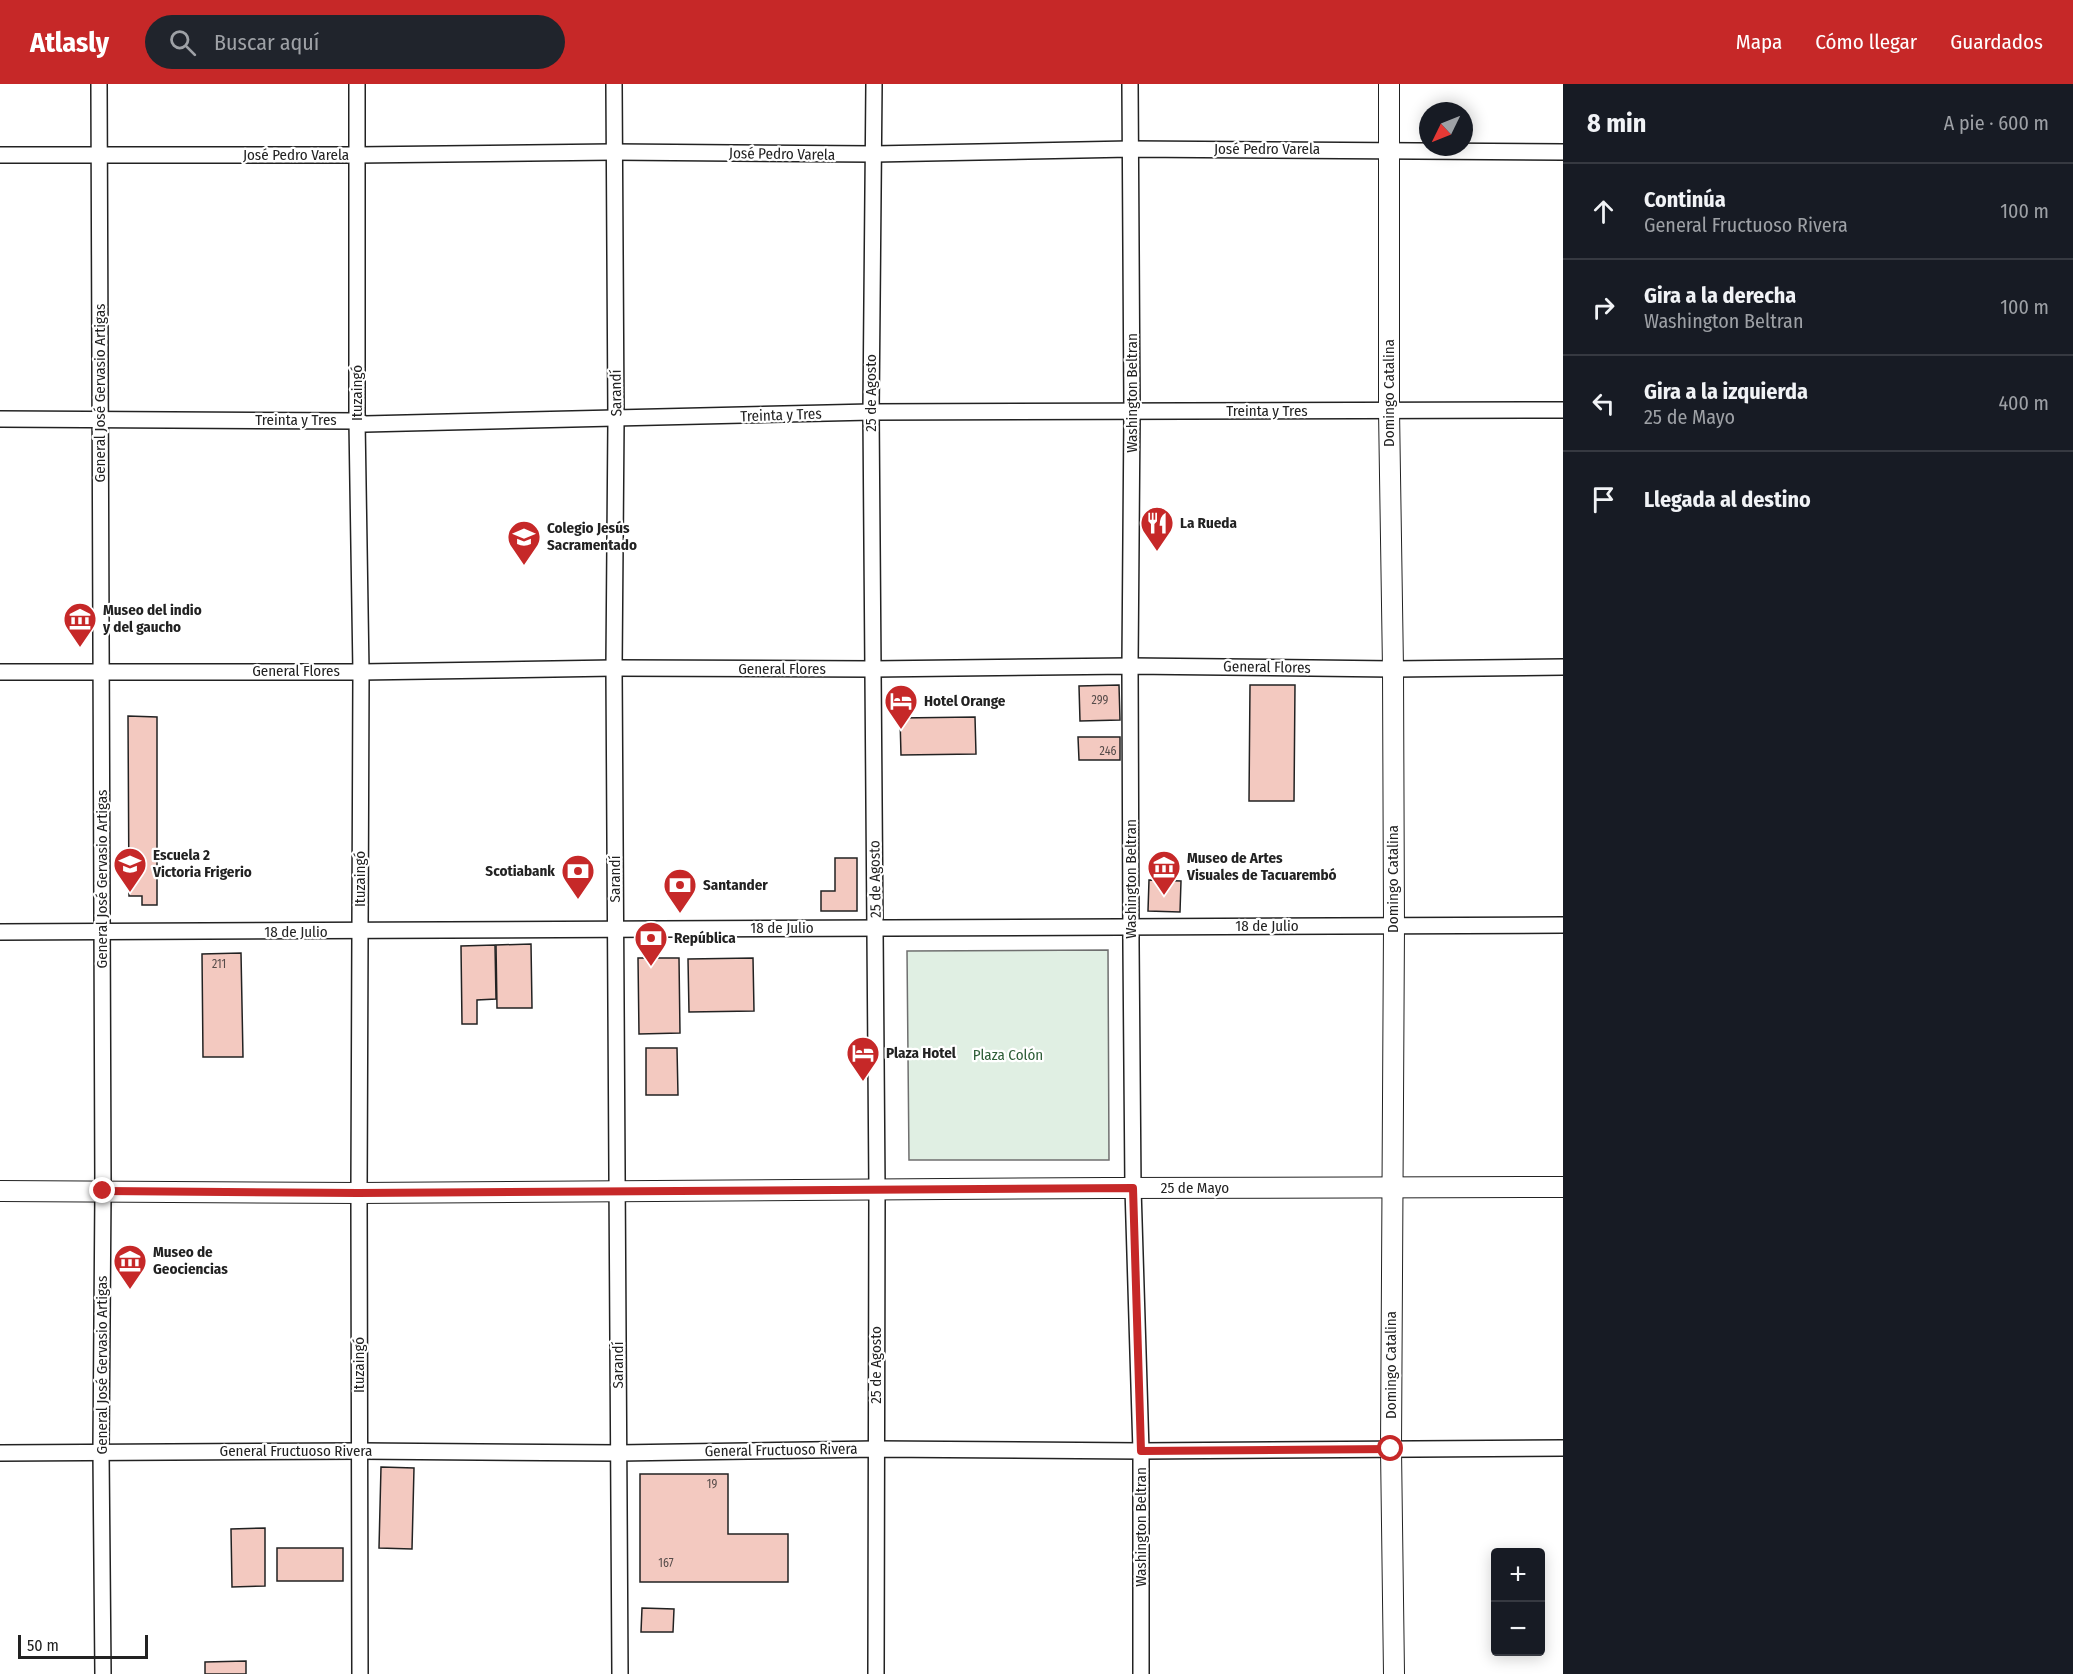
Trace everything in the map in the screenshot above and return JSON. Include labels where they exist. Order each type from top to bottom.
[{"type":"street","name":"General José Gervasio Artigas","points":[[99,84],[103,1191],[102,1674]]},
{"type":"street","name":"Ituzaingó","points":[[357,84],[357,421],[361,672],[358,1193],[360,1674]]},
{"type":"street","name":"Sarandí","points":[[614,84],[616,420],[614,668],[620,1674]]},
{"type":"street","name":"25 de Agosto","points":[[874,84],[871,412],[878,1190],[876,1674]]},
{"type":"street","name":"Washington Beltran","points":[[1130,84],[1133,1188],[1141,1451],[1141,1674]]},
{"type":"street","name":"Domingo Catalina","points":[[1389,84],[1389,410],[1394,926],[1391,1449],[1394,1674]]},
{"type":"street","name":"José Pedro Varela","points":[[0,155],[613,152],[874,154],[1130,149],[1563,152]]},
{"type":"street","name":"Treinta y Tres","points":[[0,419],[357,421],[365,424],[616,420],[871,412],[1563,410]]},
{"type":"street","name":"General Flores","points":[[0,672],[361,672],[614,668],[873,669],[1130,666],[1563,668]]},
{"type":"street","name":"18 de Julio","points":[[0,932],[1563,925]]},
{"type":"street","name":"25 de Mayo","points":[[0,1191],[358,1193],[1563,1187]]},
{"type":"street","name":"General Fructuoso Rivera","points":[[0,1452],[618,1453],[876,1449],[1141,1451],[1563,1448]]},
{"type":"green space","name":"Plaza Colón","points":[[1108,950],[1109,1160],[909,1160],[907,951]]},
{"type":"building","points":[[1119,685],[1120,720],[1080,721],[1079,686]]},
{"type":"building","points":[[1250,685],[1295,685],[1294,801],[1249,801]]},
{"type":"building","points":[[128,716],[157,717],[157,905],[142,905],[142,896],[129,896]]},
{"type":"building","points":[[975,717],[976,754],[901,755],[900,718]]},
{"type":"building","points":[[1078,737],[1120,737],[1120,760],[1079,760]]},
{"type":"building","points":[[835,858],[857,858],[857,911],[821,911],[821,891],[835,891]]},
{"type":"building","name":"Museo de Artes Visuales de Tacuarembó","points":[[1149,880],[1181,881],[1180,912],[1148,911]]},
{"type":"building","points":[[531,944],[532,1008],[497,1008],[496,945]]},
{"type":"building","points":[[495,945],[496,999],[477,1000],[477,1024],[462,1024],[461,946]]},
{"type":"building","points":[[241,953],[243,1057],[203,1057],[202,954]]},
{"type":"building","points":[[638,958],[679,958],[680,1033],[639,1034]]},
{"type":"building","points":[[753,958],[754,1011],[689,1012],[688,959]]},
{"type":"building","points":[[646,1048],[677,1048],[678,1095],[646,1095]]},
{"type":"building","points":[[381,1467],[414,1468],[412,1549],[379,1548]]},
{"type":"building","points":[[640,1474],[728,1474],[728,1534],[788,1534],[788,1582],[640,1582]]},
{"type":"building","points":[[265,1528],[265,1586],[232,1587],[231,1529]]},
{"type":"building","points":[[277,1548],[343,1548],[343,1581],[277,1581]]},
{"type":"building","points":[[642,1608],[674,1609],[673,1632],[641,1632]]},
{"type":"building","points":[[246,1661],[246,1674],[205,1674],[205,1662]]},
{"type":"place","name":"La Rueda","points":[[1157,552]]},
{"type":"place","name":"Colegio Jesús Sacramentado","points":[[524,566]]},
{"type":"place","name":"Museo del indio y del gaucho","points":[[80,648]]},
{"type":"place","name":"Hotel Orange","points":[[901,730]]},
{"type":"place","name":"Escuela 2 Victoria Frigerio","points":[[130,893]]},
{"type":"place","name":"Museo de Artes Visuales de Tacuarembó","points":[[1164,896]]},
{"type":"place","name":"Scotiabank","points":[[578,900]]},
{"type":"place","name":"Santander","points":[[680,914]]},
{"type":"place","name":"República","points":[[651,967]]},
{"type":"place","name":"Plaza Hotel","points":[[863,1082]]},
{"type":"place","name":"Museo de Geociencias","points":[[130,1290]]},
{"type":"route","points":[[103,1191],[358,1193],[1133,1188],[1141,1451],[1391,1449]]}]
